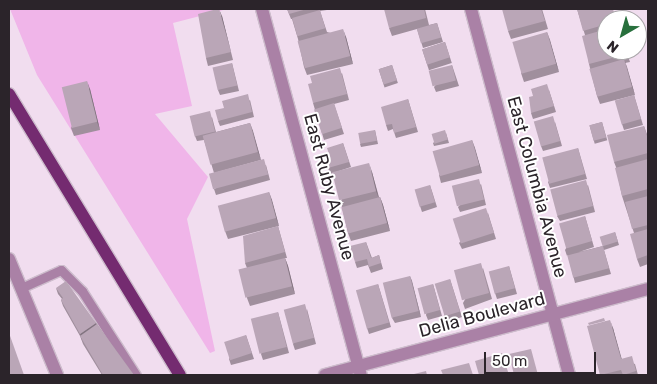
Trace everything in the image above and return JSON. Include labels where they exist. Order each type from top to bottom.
[{"type":"main road","points":[[9,94],[180,375]]},
{"type":"street","name":"East Ruby Avenue","points":[[262,9],[360,371]]},
{"type":"street","name":"East Columbia Avenue","points":[[471,9],[570,375]]},
{"type":"street","points":[[9,259],[57,375]]},
{"type":"street","name":"Delia Boulevard","points":[[325,375],[360,371],[648,289]]},
{"type":"lane","points":[[21,288],[61,270],[82,291],[136,375]]},
{"type":"shaded area","points":[[10,9],[227,9],[173,23],[192,106],[155,114],[208,177],[187,219],[215,351],[210,353],[37,75]]},
{"type":"building","points":[[219,9],[231,52],[206,58],[198,14]]},
{"type":"building","points":[[287,9],[307,9],[289,14]]},
{"type":"building","points":[[384,9],[424,9],[426,18],[389,28]]},
{"type":"building","points":[[502,9],[541,9],[545,21],[508,31]]},
{"type":"building","points":[[577,9],[613,9],[597,10],[597,27],[583,31]]},
{"type":"building","points":[[320,10],[325,28],[297,36],[292,18]]},
{"type":"building","points":[[437,23],[441,37],[421,43],[417,29]]},
{"type":"building","points":[[343,29],[350,56],[305,68],[298,41]]},
{"type":"building","points":[[547,32],[556,64],[521,74],[512,42]]},
{"type":"building","points":[[597,32],[597,60],[604,60],[589,64],[582,36]]},
{"type":"building","points":[[445,42],[450,57],[427,65],[422,49]]},
{"type":"building","points":[[624,60],[632,87],[597,97],[589,69]]},
{"type":"building","points":[[232,63],[237,85],[218,90],[213,67]]},
{"type":"building","points":[[392,65],[397,80],[384,85],[379,69]]},
{"type":"building","points":[[452,65],[456,81],[433,86],[429,71]]},
{"type":"building","points":[[340,68],[347,94],[313,103],[308,84],[312,83],[310,76]]},
{"type":"building","points":[[87,81],[97,122],[72,128],[62,87]]},
{"type":"building","points":[[547,84],[554,106],[531,113],[529,97],[533,96],[531,89]]},
{"type":"building","points":[[248,94],[252,112],[218,121],[215,110],[224,108],[222,101]]},
{"type":"building","points":[[634,95],[641,119],[622,125],[615,101]]},
{"type":"building","points":[[408,99],[416,127],[394,133],[392,124],[386,125],[381,107]]},
{"type":"building","points":[[334,103],[342,128],[322,134],[314,109]]},
{"type":"building","points":[[210,111],[215,131],[195,136],[190,116]]},
{"type":"building","points":[[553,116],[560,141],[541,147],[534,122]]},
{"type":"building","points":[[602,122],[606,137],[594,141],[589,125]]},
{"type":"building","points":[[250,123],[258,152],[210,165],[203,136]]},
{"type":"building","points":[[644,126],[648,139],[648,153],[614,162],[607,135]]},
{"type":"building","points":[[375,130],[377,141],[360,144],[358,133]]},
{"type":"building","points":[[445,130],[448,140],[435,144],[432,134]]},
{"type":"building","points":[[472,140],[479,165],[440,176],[433,151]]},
{"type":"building","points":[[343,143],[349,162],[328,168],[324,156],[329,154],[327,148]]},
{"type":"building","points":[[578,148],[585,174],[549,184],[542,158]]},
{"type":"building","points":[[264,159],[268,174],[213,189],[209,174]]},
{"type":"building","points":[[648,159],[648,189],[622,196],[615,168]]},
{"type":"building","points":[[369,163],[376,191],[339,200],[332,172]]},
{"type":"building","points":[[479,179],[484,199],[457,206],[452,186]]},
{"type":"building","points":[[586,180],[593,206],[557,216],[550,190]]},
{"type":"building","points":[[430,185],[435,202],[420,207],[415,189]]},
{"type":"building","points":[[269,192],[276,218],[225,232],[218,206]]},
{"type":"building","points":[[648,196],[648,225],[632,229],[625,202]]},
{"type":"building","points":[[380,197],[387,223],[348,233],[341,207]]},
{"type":"building","points":[[486,208],[494,233],[461,244],[453,219]]},
{"type":"building","points":[[585,216],[592,241],[566,248],[559,223]]},
{"type":"building","points":[[278,226],[285,252],[245,263],[243,236]]},
{"type":"building","points":[[648,229],[648,255],[637,259],[630,234]]},
{"type":"building","points":[[615,232],[618,242],[603,246],[600,237]]},
{"type":"building","points":[[366,242],[371,258],[379,255],[381,263],[369,267],[367,259],[355,262],[350,246]]},
{"type":"building","points":[[603,246],[609,268],[573,278],[567,256]]},
{"type":"building","points":[[285,258],[292,286],[245,298],[238,270]]},
{"type":"building","points":[[481,263],[489,293],[462,300],[454,270]]},
{"type":"building","points":[[509,266],[515,288],[495,294],[489,271]]},
{"type":"building","points":[[410,276],[419,311],[392,318],[383,283]]},
{"type":"building","points":[[450,279],[460,312],[445,316],[435,284]]},
{"type":"building","points":[[66,281],[96,323],[80,334],[61,300],[63,298],[56,288]]},
{"type":"building","points":[[378,284],[389,322],[367,329],[356,290]]},
{"type":"building","points":[[433,284],[440,310],[425,314],[418,288]]},
{"type":"building","points":[[305,304],[314,338],[293,344],[284,310]]},
{"type":"building","points":[[278,312],[287,347],[260,354],[251,319]]},
{"type":"building","points":[[604,318],[605,321],[589,325],[588,323]]},
{"type":"building","points":[[610,320],[621,359],[632,356],[636,371],[623,375],[621,370],[600,375],[587,326]]},
{"type":"building","points":[[97,324],[134,375],[103,375],[80,336]]},
{"type":"building","points":[[9,333],[24,375],[9,375]]},
{"type":"building","points":[[246,335],[252,353],[230,360],[224,342]]},
{"type":"building","points":[[531,349],[538,375],[514,375],[509,354]]},
{"type":"building","points":[[502,353],[509,375],[479,375],[475,361]]},
{"type":"building","points":[[469,363],[473,375],[443,375],[441,370]]},
{"type":"building","points":[[426,371],[427,375],[410,375]]}]
